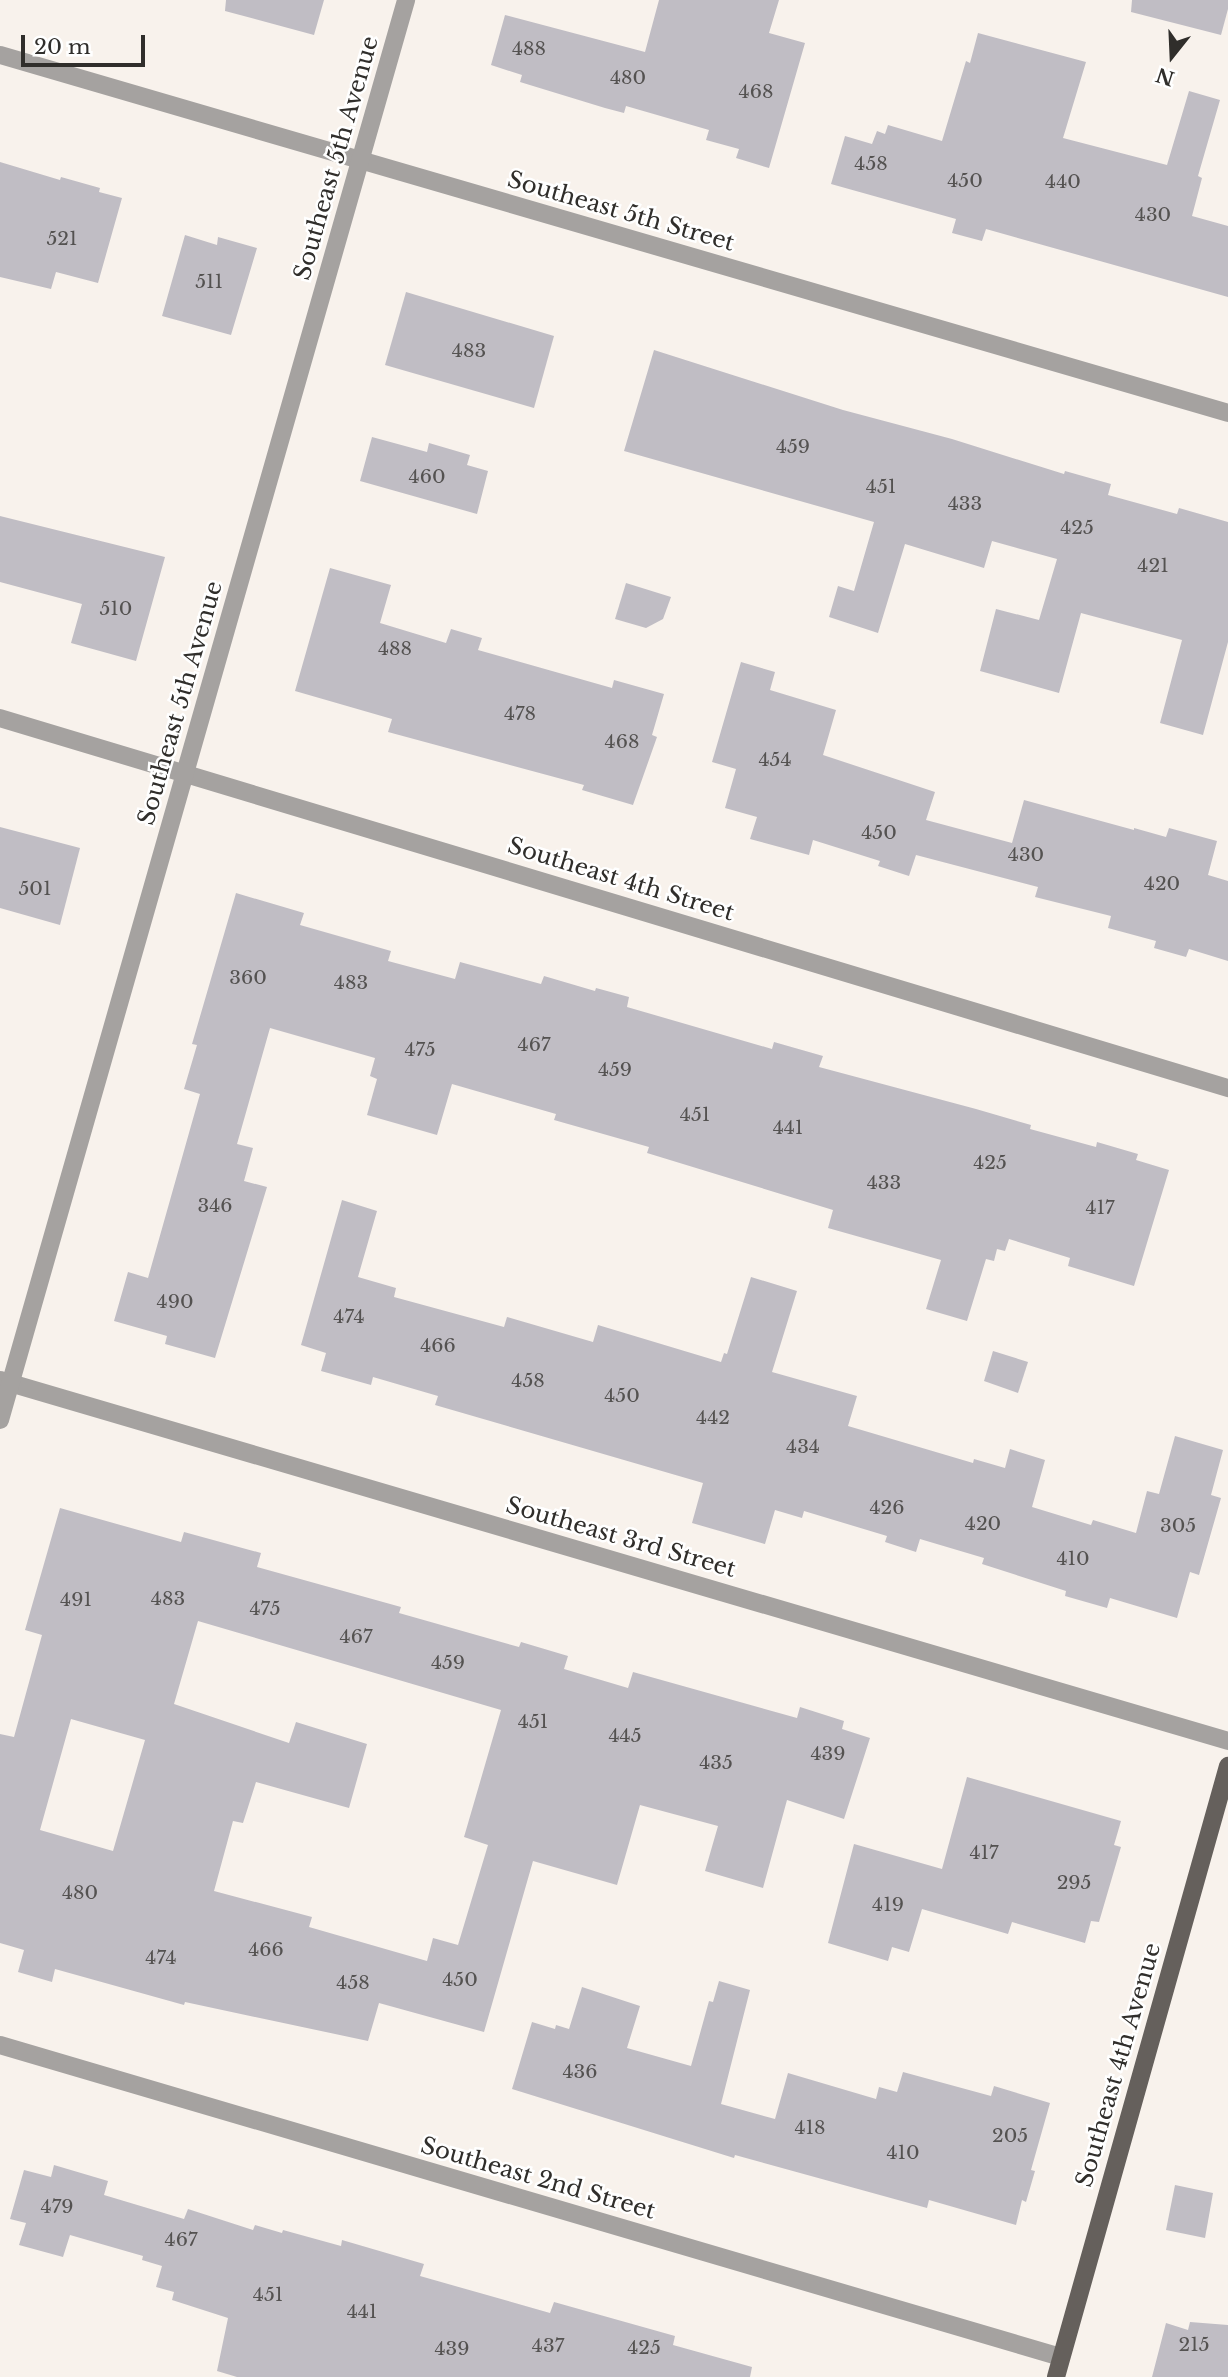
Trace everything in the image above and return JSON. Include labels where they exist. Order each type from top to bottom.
[{"type":"main road","name":"Southeast 4th Avenue","points":[[1056,2377],[1228,1766]]},
{"type":"street","name":"Southeast 5th Avenue","points":[[0,1420],[5,1381],[186,772],[406,0]]},
{"type":"street","name":"Southeast 5th Street","points":[[0,55],[1228,413]]},
{"type":"street","name":"Southeast 4th Street","points":[[0,718],[1228,1088]]},
{"type":"street","name":"Southeast 3rd Street","points":[[5,1381],[1228,1741]]},
{"type":"street","name":"Southeast 2nd Street","points":[[0,2045],[1061,2357]]},
{"type":"building","points":[[226,0],[324,0],[314,35],[225,11]]},
{"type":"building","points":[[659,0],[779,0],[769,33],[805,43],[769,168],[736,158],[739,149],[706,140],[709,130],[626,106],[624,113],[605,108],[520,82],[522,75],[491,65],[505,15],[645,52]]},
{"type":"building","points":[[1132,0],[1228,0],[1228,9],[1221,35],[1131,12]]},
{"type":"building","points":[[978,33],[1086,62],[1063,138],[1167,165],[1189,91],[1220,100],[1198,176],[1202,178],[1192,216],[1228,226],[1228,297],[986,229],[982,241],[952,233],[956,219],[831,184],[845,136],[872,144],[877,131],[885,134],[888,125],[942,141],[966,61],[970,63]]},
{"type":"building","points":[[0,162],[60,180],[61,177],[100,188],[99,192],[122,198],[98,283],[56,272],[51,289],[0,277]]},
{"type":"building","points":[[185,235],[217,245],[218,237],[257,248],[231,335],[162,316]]},
{"type":"building","points":[[406,292],[554,336],[534,408],[385,365]]},
{"type":"building","points":[[654,350],[843,410],[952,439],[1064,474],[1065,471],[1111,484],[1108,495],[1177,514],[1179,508],[1228,522],[1228,642],[1203,735],[1160,723],[1182,640],[1081,613],[1059,693],[980,671],[996,609],[1039,620],[1057,559],[992,541],[984,568],[905,544],[878,633],[829,617],[838,586],[854,591],[874,522],[624,451]]},
{"type":"building","points":[[372,437],[427,452],[429,443],[470,455],[467,465],[488,471],[477,514],[360,481]]},
{"type":"building","points":[[0,516],[165,557],[136,661],[71,643],[82,604],[0,582]]},
{"type":"building","points":[[330,568],[391,585],[380,623],[446,643],[451,629],[482,638],[478,650],[612,688],[614,680],[664,694],[652,735],[657,737],[633,805],[582,790],[584,785],[388,732],[392,719],[295,691]]},
{"type":"building","points":[[626,583],[671,597],[663,619],[646,628],[615,619]]},
{"type":"building","points":[[741,662],[775,672],[770,690],[836,710],[823,755],[935,792],[926,820],[1012,843],[1024,800],[1166,837],[1169,828],[1217,841],[1208,875],[1228,881],[1228,961],[1189,949],[1186,957],[1154,948],[1156,941],[1108,928],[1111,916],[1035,897],[1038,887],[916,855],[909,876],[878,866],[880,861],[813,840],[809,855],[750,839],[757,817],[725,808],[736,769],[712,762]]},
{"type":"building","points":[[0,827],[80,848],[60,925],[0,908]]},
{"type":"building","points":[[236,893],[304,913],[300,925],[391,951],[388,961],[455,979],[460,962],[541,984],[544,976],[595,991],[596,988],[629,997],[627,1007],[772,1049],[774,1042],[823,1056],[819,1067],[976,1109],[1031,1125],[1030,1129],[1096,1147],[1097,1142],[1138,1154],[1136,1160],[1169,1170],[1134,1286],[1068,1266],[1070,1258],[1009,1239],[1005,1251],[997,1249],[994,1261],[986,1259],[967,1321],[926,1309],[941,1260],[828,1228],[833,1210],[647,1153],[649,1147],[554,1120],[556,1114],[452,1084],[437,1135],[367,1115],[377,1079],[370,1076],[375,1058],[270,1028],[237,1144],[253,1148],[244,1181],[267,1187],[215,1358],[165,1344],[167,1336],[114,1321],[128,1272],[148,1278],[200,1094],[184,1089],[197,1045],[192,1044]]},
{"type":"building","points":[[342,1200],[377,1211],[358,1277],[396,1288],[394,1297],[504,1327],[507,1317],[593,1342],[598,1325],[721,1362],[724,1353],[727,1354],[751,1277],[797,1291],[772,1372],[857,1396],[848,1426],[973,1463],[974,1459],[1005,1468],[1010,1449],[1045,1460],[1032,1507],[1091,1525],[1093,1520],[1136,1533],[1147,1491],[1159,1494],[1175,1436],[1223,1450],[1211,1495],[1221,1498],[1199,1575],[1190,1572],[1177,1618],[1110,1598],[1107,1608],[1065,1596],[1066,1591],[982,1564],[984,1558],[920,1539],[916,1552],[885,1542],[887,1536],[804,1511],[802,1518],[775,1510],[765,1544],[692,1523],[703,1483],[435,1405],[438,1396],[373,1377],[371,1385],[321,1371],[326,1353],[301,1345]]},
{"type":"building","points":[[993,1351],[1028,1362],[1018,1393],[984,1381]]},
{"type":"building","points":[[60,1508],[181,1542],[184,1532],[261,1553],[257,1567],[401,1607],[399,1613],[519,1647],[521,1642],[568,1656],[564,1669],[628,1688],[633,1672],[797,1718],[800,1707],[844,1721],[842,1729],[870,1738],[844,1819],[787,1800],[763,1888],[705,1871],[718,1826],[640,1805],[617,1885],[533,1861],[484,2032],[379,2003],[368,2041],[185,2002],[184,2005],[55,1969],[52,1982],[18,1972],[24,1950],[0,1943],[0,1734],[14,1737],[42,1635],[25,1630]],"holes":[[[198,1621],[501,1710],[464,1837],[488,1845],[458,1945],[433,1938],[427,1961],[309,1927],[312,1917],[214,1891],[233,1821],[243,1823],[256,1782],[349,1808],[367,1744],[296,1722],[289,1743],[174,1704]],[[71,1719],[145,1740],[113,1851],[40,1830]]]},
{"type":"building","points":[[967,1777],[1121,1821],[1114,1845],[1121,1847],[1099,1922],[1091,1921],[1085,1943],[1012,1922],[1008,1934],[922,1909],[909,1952],[892,1947],[888,1961],[828,1943],[854,1844],[942,1869]]},
{"type":"building","points":[[719,1981],[750,1990],[721,2104],[775,2119],[788,2073],[876,2099],[879,2087],[897,2092],[903,2072],[991,2096],[994,2086],[1050,2103],[1031,2170],[1035,2171],[1026,2202],[1022,2200],[1016,2225],[929,2200],[927,2208],[735,2155],[734,2158],[512,2089],[532,2022],[555,2029],[556,2025],[569,2029],[582,1987],[640,2006],[627,2048],[691,2066],[709,2001],[713,2002]]},
{"type":"building","points":[[54,2165],[108,2181],[104,2195],[184,2219],[188,2209],[253,2230],[255,2225],[282,2233],[283,2230],[341,2246],[342,2240],[424,2264],[420,2276],[550,2313],[554,2302],[675,2336],[673,2345],[752,2367],[750,2377],[237,2377],[217,2371],[228,2318],[172,2300],[174,2292],[156,2287],[162,2266],[142,2260],[143,2256],[70,2235],[63,2257],[19,2245],[26,2223],[10,2219],[24,2170],[51,2177]]},
{"type":"building","points":[[1175,2185],[1213,2193],[1205,2238],[1166,2230]]},
{"type":"building","points":[[1190,2322],[1228,2325],[1228,2377],[1152,2377],[1166,2323],[1188,2330]]}]
